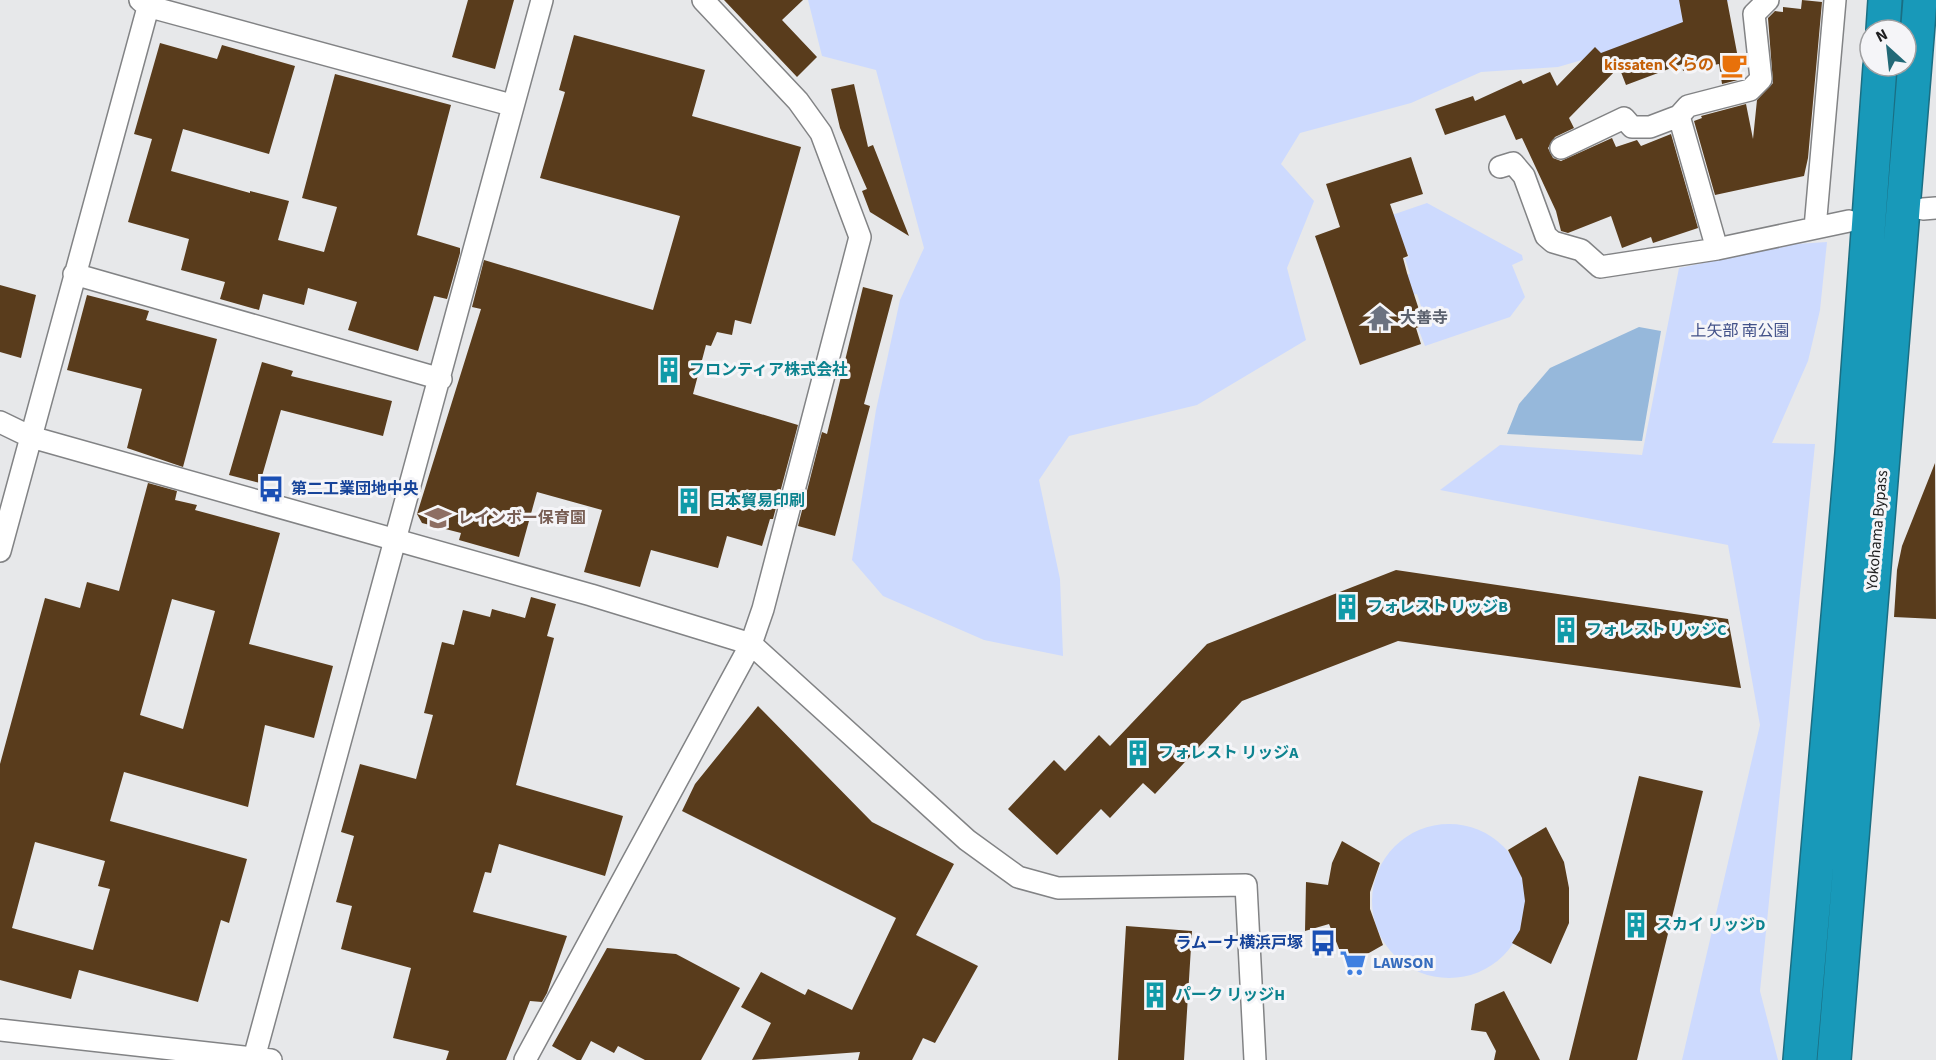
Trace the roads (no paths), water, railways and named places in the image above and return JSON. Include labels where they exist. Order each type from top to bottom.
[{"type":"highway","points":[[1884,18],[1885,0]]},
{"type":"highway","name":"Yokohama Bypass","points":[[1834,1060],[1920,0]]},
{"type":"highway","name":"Yokohama Bypass","points":[[1800,1060],[1852,453],[1879,78]]},
{"type":"street","points":[[0,1030],[263,1059],[396,541],[441,379],[511,105],[542,0]]},
{"type":"street","points":[[528,1059],[751,644],[763,609],[860,237],[821,133],[798,101],[703,0]]},
{"type":"street","points":[[1561,148],[1624,118],[1632,127],[1650,127],[1679,116],[1688,106],[1750,90],[1761,79],[1754,14],[1768,0]]},
{"type":"street","points":[[1815,228],[1835,0]]},
{"type":"street","points":[[0,551],[146,2],[511,105]]},
{"type":"street","points":[[1679,116],[1717,249]]},
{"type":"street","points":[[1500,167],[1514,163],[1524,176],[1546,236],[1553,242],[1581,250],[1600,267],[1717,249],[1849,221]]},
{"type":"street","points":[[74,274],[441,379]]},
{"type":"street","points":[[0,422],[31,437],[591,595],[751,644],[967,840],[1018,877],[1058,888],[1246,885],[1255,1060]]},
{"type":"place","name":"kissaten くらの","points":[[1734,65]]},
{"type":"place","name":"大善寺","points":[[1380,318]]},
{"type":"place","name":"フロンティア株式会社","points":[[669,370]]},
{"type":"place","name":"第二工業団地中央","points":[[271,489]]},
{"type":"place","name":"日本貿易印刷","points":[[689,501]]},
{"type":"place","name":"レインボー保育園","points":[[438,518]]},
{"type":"place","name":"フォレスト リッジB","points":[[1347,607]]},
{"type":"place","name":"フォレスト リッジC","points":[[1566,630]]},
{"type":"place","name":"フォレスト リッジA","points":[[1138,753]]},
{"type":"place","name":"スカイ リッジD","points":[[1636,925]]},
{"type":"place","name":"ラムーナ横浜戸塚","points":[[1323,943]]},
{"type":"place","name":"LAWSON","points":[[1353,963]]},
{"type":"place","name":"パーク リッジH","points":[[1155,995]]},
{"type":"park label","name":"上矢部 南公園","points":[[1740,331]]}]
